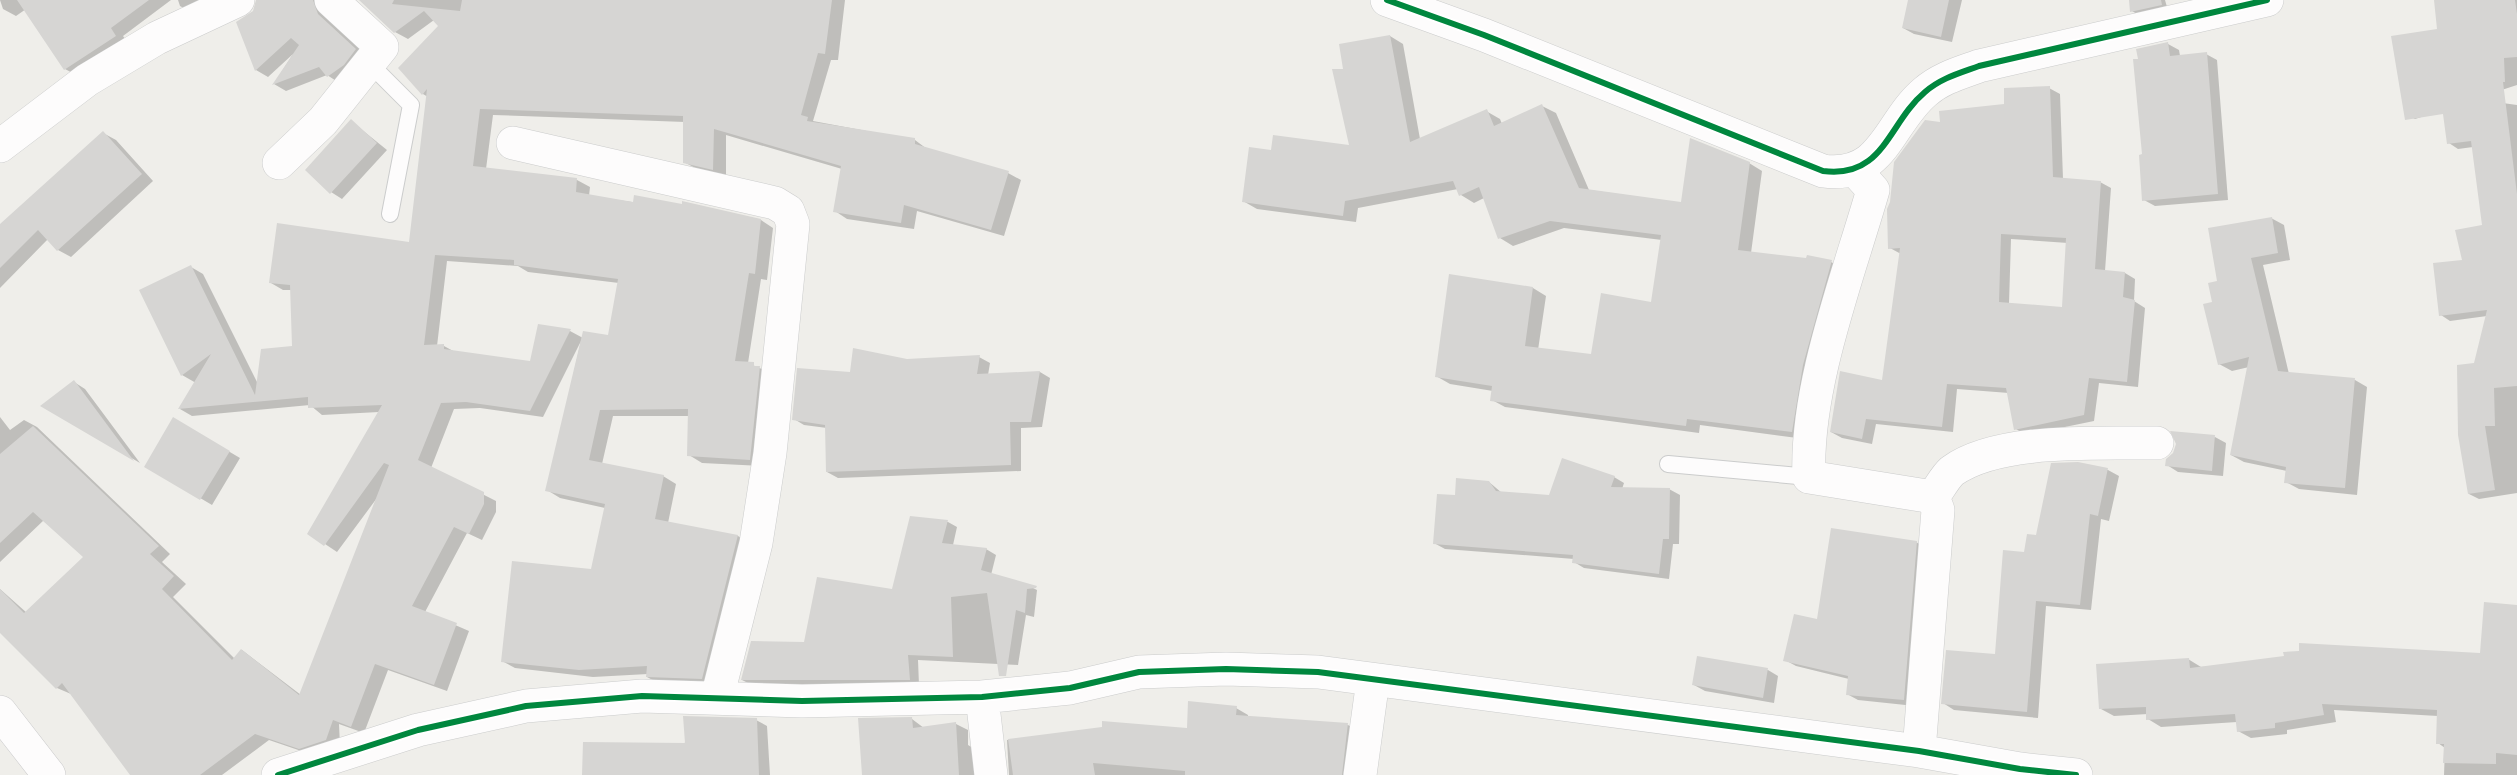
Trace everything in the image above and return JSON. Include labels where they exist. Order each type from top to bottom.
[{"type":"street","points":[[0,146],[87,80],[157,38],[238,0]]},
{"type":"street","points":[[279,163],[323,121],[382,47],[331,0]]},
{"type":"street","points":[[1387,0],[1484,35],[1823,171],[1840,174],[1855,170],[1876,156],[1924,92],[1945,78],[1979,66],[2267,0]]},
{"type":"street","points":[[513,143],[775,202],[788,211],[793,224],[772,442],[756,543],[717,698]]},
{"type":"street","points":[[1855,170],[1873,190],[1822,368],[1808,446],[1809,477],[1933,497]]},
{"type":"street","points":[[1933,497],[1951,471],[1995,451],[2065,445],[2157,443]]},
{"type":"street","points":[[1919,751],[1938,510],[1933,497]]},
{"type":"street","points":[[278,775],[418,730],[526,706],[642,696],[802,701],[982,697],[1070,688],[1139,672],[1226,669],[1318,672],[1919,751],[2020,769],[2076,775]]},
{"type":"street","points":[[1360,775],[1373,680]]},
{"type":"street","points":[[982,697],[991,775]]},
{"type":"street","points":[[0,712],[49,775]]},
{"type":"lane","points":[[369,63],[411,105],[390,214]]},
{"type":"lane","points":[[1668,464],[1809,477]]},
{"type":"building","points":[[17,0],[149,0],[111,28],[116,36],[64,70]]},
{"type":"building","points":[[256,0],[313,0],[318,14],[356,49],[344,65],[327,77],[319,67],[272,85],[299,45],[291,38],[255,71],[236,22],[253,11]]},
{"type":"building","points":[[359,0],[394,0],[392,4],[460,11],[462,0],[832,0],[825,54],[818,53],[801,115],[808,117],[807,121],[915,138],[915,144],[1009,171],[991,230],[904,205],[901,223],[833,212],[841,166],[714,129],[713,170],[683,163],[683,116],[480,109],[473,166],[577,178],[576,192],[633,202],[634,195],[682,204],[682,201],[761,219],[755,274],[749,273],[735,361],[754,362],[754,366],[760,366],[750,460],[687,456],[688,409],[600,410],[589,460],[664,475],[655,519],[738,535],[702,679],[646,677],[647,666],[579,670],[501,662],[512,561],[591,569],[605,504],[545,491],[583,331],[608,335],[618,279],[514,265],[514,260],[435,255],[424,345],[444,344],[444,349],[530,361],[538,324],[571,329],[530,411],[466,402],[441,403],[418,460],[484,492],[484,504],[469,534],[454,527],[412,606],[457,623],[434,685],[375,664],[351,727],[333,720],[326,740],[299,749],[255,734],[200,775],[130,775],[62,683],[56,689],[0,633],[0,589],[24,613],[83,557],[33,512],[0,543],[0,454],[33,426],[159,546],[150,554],[174,576],[162,589],[232,660],[241,649],[299,695],[389,465],[384,463],[324,546],[307,534],[382,405],[308,408],[308,397],[178,409],[211,354],[181,376],[139,290],[191,265],[255,395],[261,349],[292,346],[290,285],[269,283],[277,223],[409,242],[427,89],[422,95],[398,68],[438,26],[424,11],[394,33]]},
{"type":"building","points":[[1908,0],[1949,0],[1941,37],[1902,28]]},
{"type":"building","points":[[2129,0],[2161,0],[2162,5],[2130,12]]},
{"type":"building","points":[[2434,0],[2515,0],[2517,14],[2517,57],[2504,58],[2505,82],[2503,82],[2517,194],[2517,386],[2494,388],[2495,426],[2485,426],[2495,490],[2468,494],[2458,435],[2457,365],[2474,363],[2487,310],[2439,316],[2433,263],[2462,260],[2455,230],[2482,225],[2471,141],[2447,144],[2443,114],[2405,120],[2391,36],[2437,29]]},
{"type":"building","points":[[1390,35],[1410,142],[1487,109],[1494,126],[1542,104],[1579,188],[1681,202],[1690,138],[1750,162],[1738,250],[1806,258],[1807,255],[1832,260],[1803,365],[1792,432],[1687,419],[1686,426],[1490,401],[1492,386],[1435,377],[1449,274],[1533,287],[1525,346],[1591,354],[1601,293],[1651,302],[1661,235],[1550,221],[1498,239],[1479,187],[1459,196],[1453,181],[1345,201],[1343,216],[1242,202],[1249,147],[1271,150],[1273,135],[1349,145],[1332,69],[1343,69],[1339,44]]},
{"type":"building","points":[[2168,42],[2170,56],[2207,52],[2218,194],[2142,201],[2139,155],[2142,154],[2133,59],[2138,59],[2136,49]]},
{"type":"building","points":[[2050,86],[2053,177],[2101,181],[2095,269],[2125,272],[2123,297],[2135,300],[2127,382],[2089,378],[2084,415],[2014,430],[2006,388],[1947,384],[1942,427],[1866,419],[1862,439],[1830,432],[1840,371],[1882,380],[1900,248],[1888,249],[1887,209],[1890,202],[1894,162],[1925,120],[1940,122],[1939,111],[2004,104],[2004,88]],"holes":[[[2001,234],[2066,238],[2062,307],[1999,302]]]},
{"type":"building","points":[[351,119],[377,143],[330,194],[305,170]]},
{"type":"building","points":[[103,131],[142,174],[57,251],[38,230],[0,268],[0,224]]},
{"type":"building","points":[[2272,217],[2278,253],[2251,258],[2278,371],[2355,378],[2345,488],[2284,483],[2286,467],[2230,455],[2249,357],[2218,365],[2203,304],[2212,302],[2208,283],[2217,281],[2208,228]]},
{"type":"building","points":[[853,348],[907,359],[980,355],[977,374],[1040,371],[1031,422],[1010,422],[1011,465],[826,472],[825,425],[792,420],[797,368],[850,372]]},
{"type":"building","points":[[74,380],[134,461],[40,406]]},
{"type":"building","points":[[173,417],[230,451],[200,500],[144,467]]},
{"type":"building","points":[[2170,431],[2215,435],[2212,471],[2165,466],[2166,459],[2173,453],[2176,444]]},
{"type":"building","points":[[1562,458],[1615,476],[1611,487],[1670,488],[1669,539],[1663,539],[1659,574],[1572,563],[1573,555],[1433,544],[1437,494],[1455,495],[1456,478],[1489,481],[1496,491],[1549,495]]},
{"type":"building","points":[[2078,462],[2108,468],[2098,516],[2090,514],[2080,605],[2036,601],[2027,712],[1941,704],[1946,650],[1995,654],[2003,550],[2024,552],[2027,534],[2036,535],[2051,463]]},
{"type":"building","points":[[910,516],[948,520],[942,543],[987,548],[981,570],[1037,586],[1027,589],[1025,613],[1016,610],[1006,676],[999,676],[987,593],[951,597],[953,657],[908,655],[910,680],[741,680],[751,641],[804,642],[817,577],[892,589]]},
{"type":"building","points":[[1831,528],[1917,541],[1904,700],[1846,695],[1848,676],[1783,661],[1794,614],[1817,619]]},
{"type":"building","points":[[2484,602],[2517,605],[2517,755],[2496,753],[2496,764],[2443,763],[2444,744],[2436,744],[2437,710],[2322,704],[2324,715],[2275,723],[2275,728],[2237,732],[2235,714],[2146,720],[2146,707],[2099,709],[2096,664],[2189,658],[2190,668],[2284,656],[2283,652],[2299,651],[2299,643],[2480,653]]},
{"type":"building","points":[[1697,656],[1768,668],[1763,698],[1692,685]]},
{"type":"building","points":[[1188,701],[1237,706],[1236,715],[1348,723],[1342,775],[1185,775],[1185,771],[1093,763],[1095,775],[1013,775],[1008,739],[1102,727],[1102,721],[1187,728]]},
{"type":"building","points":[[683,716],[757,718],[759,775],[582,775],[583,742],[685,743]]},
{"type":"building","points":[[912,717],[913,728],[956,722],[959,775],[862,775],[858,718]]},
{"type":"cycle path","points":[[1387,0],[1484,35],[1823,171],[1843,171],[1859,166],[1872,158],[1912,105],[1931,87],[1951,76],[1979,66],[2267,0]]},
{"type":"cycle path","points":[[278,775],[418,730],[526,706],[642,696],[802,701],[982,697],[1070,688],[1139,672],[1226,669],[1318,672],[1919,751],[2020,769],[2076,775]]}]
